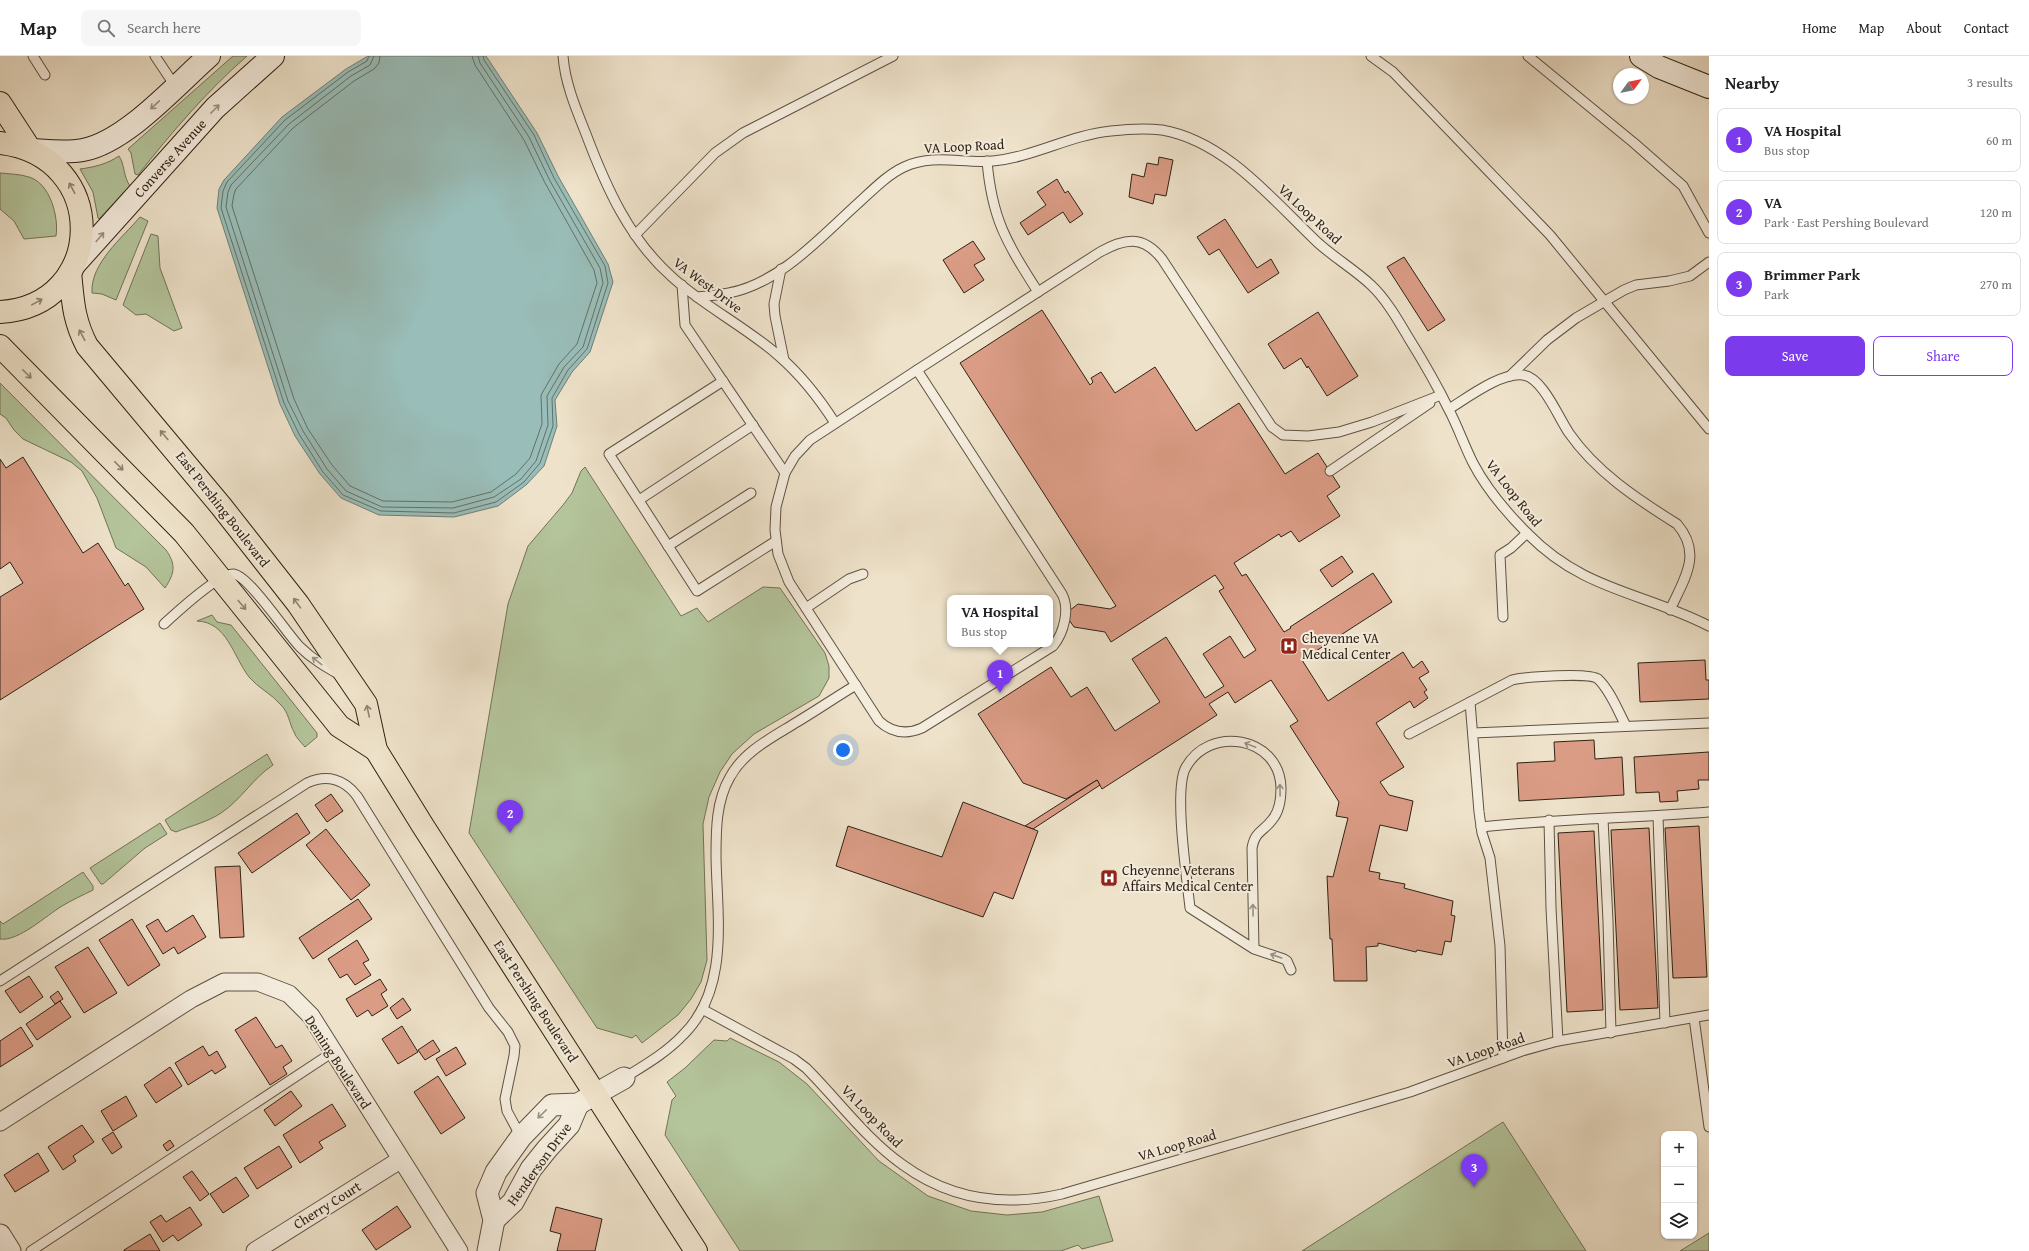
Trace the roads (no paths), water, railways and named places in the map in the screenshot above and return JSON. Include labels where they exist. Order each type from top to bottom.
[{"type":"main road","points":[[31,149],[83,150],[103,144],[115,138],[209,56]]},
{"type":"main road","name":"Converse Avenue","points":[[72,269],[206,118],[272,56]]},
{"type":"main road","points":[[1641,56],[1659,67],[1709,87]]},
{"type":"main road","name":"East Pershing Boulevard","points":[[0,103],[31,149]]},
{"type":"main road","name":"East Pershing Boulevard","points":[[0,143],[31,149],[47,158],[60,170],[70,183],[77,199],[81,215],[82,232],[80,249],[72,269],[59,286],[45,298],[29,307],[0,312]]},
{"type":"main road","name":"East Pershing Boulevard","points":[[72,269],[74,310],[78,328],[90,351],[178,452],[298,604],[366,704],[376,750],[586,1099],[696,1251]]},
{"type":"main road","name":"East Pershing Boulevard","points":[[0,346],[184,533],[339,726],[376,750]]},
{"type":"street","name":"Deming Boulevard","points":[[0,1122],[191,999],[224,982],[258,982],[289,994],[311,1016],[400,1160],[459,1251]]},
{"type":"street","name":"Henderson Drive","points":[[488,1251],[494,1220],[487,1193],[496,1172],[521,1137],[552,1105],[586,1099],[624,1078]]},
{"type":"street","name":"Henderson Drive","points":[[494,1220],[513,1202],[532,1169],[547,1149],[569,1125],[586,1099]]},
{"type":"street","name":"Cherry Court","points":[[255,1251],[400,1160]]},
{"type":"street","points":[[0,1235],[10,1251]]},
{"type":"lane","points":[[33,56],[45,74]]},
{"type":"lane","points":[[155,56],[175,86]]},
{"type":"lane","name":"VA West Drive","points":[[563,56],[569,88],[593,154],[607,187],[635,235],[653,258],[682,285],[736,323],[784,360],[816,393],[835,423]]},
{"type":"lane","points":[[635,235],[715,153],[742,133],[893,56]]},
{"type":"lane","points":[[1371,56],[1393,72],[1550,235],[1606,301],[1709,429]]},
{"type":"lane","points":[[1528,56],[1634,143],[1683,186],[1709,233]]},
{"type":"lane","name":"VA Loop Road","points":[[697,297],[729,293],[749,287],[764,280],[781,269],[824,234],[886,178],[904,167],[921,161],[939,159],[987,161],[1026,154],[1087,134],[1133,129],[1156,130],[1174,133],[1208,148],[1234,165],[1258,185],[1319,244],[1374,288],[1408,337],[1449,409],[1474,464],[1497,498],[1527,533],[1556,559],[1589,579],[1709,626]]},
{"type":"lane","points":[[987,161],[990,190],[1001,229],[1007,244],[1038,292]]},
{"type":"lane","points":[[1051,647],[922,728],[913,732],[905,733],[886,728],[879,721],[806,608],[784,571],[778,554],[776,541],[776,507],[785,473],[795,456],[810,440],[835,423],[1038,292],[1113,245],[1136,241],[1147,244],[1162,259],[1272,427],[1283,434],[1308,436],[1346,430],[1372,422],[1441,395]]},
{"type":"lane","points":[[1510,376],[1548,340],[1576,318],[1636,285],[1669,281],[1690,276],[1709,262]]},
{"type":"lane","points":[[781,269],[774,304],[784,360]]},
{"type":"lane","points":[[682,285],[685,325],[785,473]]},
{"type":"lane","points":[[917,370],[1062,594],[1066,605],[1061,635],[1053,646]]},
{"type":"lane","points":[[1449,409],[1497,381],[1510,376],[1522,375],[1538,383],[1575,442],[1593,461],[1616,483],[1677,524],[1685,533],[1690,544],[1691,556],[1689,567],[1670,610]]},
{"type":"lane","points":[[723,381],[609,454],[697,591],[776,541]]},
{"type":"lane","points":[[1330,471],[1382,437],[1441,395]]},
{"type":"lane","points":[[639,500],[753,425]]},
{"type":"lane","points":[[668,546],[750,493]]},
{"type":"lane","points":[[1502,617],[1500,555],[1511,548],[1527,533]]},
{"type":"lane","points":[[164,624],[185,604],[220,578],[233,574],[240,575],[256,592],[300,647],[320,664],[350,681]]},
{"type":"lane","points":[[806,608],[850,579],[863,574]]},
{"type":"lane","points":[[1409,734],[1498,686],[1524,677],[1583,675],[1596,677],[1604,685],[1626,726]]},
{"type":"lane","points":[[624,1078],[671,1047],[684,1034],[702,1009],[711,991],[717,967],[716,839],[718,814],[730,778],[741,761],[758,747],[856,685]]},
{"type":"lane","points":[[1470,702],[1481,827],[1490,858],[1500,946],[1503,1058]]},
{"type":"lane","points":[[1473,733],[1709,723]]},
{"type":"lane","points":[[1254,949],[1252,848],[1256,834],[1273,819],[1280,804],[1281,787],[1277,771],[1268,757],[1255,747],[1239,741],[1223,741],[1207,746],[1194,756],[1185,770],[1181,786],[1190,908],[1254,949],[1280,957],[1287,961],[1290,970]]},
{"type":"lane","points":[[0,981],[307,783],[322,778],[338,780],[348,786],[357,796],[489,1008],[511,1037],[515,1050],[505,1099],[507,1111],[521,1137]]},
{"type":"lane","points":[[1481,827],[1549,820],[1603,819],[1709,812]]},
{"type":"lane","points":[[1658,816],[1665,1023]]},
{"type":"lane","points":[[1603,819],[1611,1033]]},
{"type":"lane","points":[[1549,820],[1551,908],[1558,1041]]},
{"type":"lane","name":"VA Loop Road","points":[[702,1009],[794,1059],[806,1068],[888,1153],[903,1166],[941,1186],[964,1194],[985,1199],[1008,1201],[1027,1201],[1069,1192],[1410,1092],[1503,1058],[1558,1041],[1709,1015]]},
{"type":"lane","points":[[1694,1018],[1709,1127]]},
{"type":"lane","points":[[31,1251],[333,1052]]},
{"type":"water","points":[[368,56],[486,56],[537,133],[558,176],[608,264],[613,282],[590,352],[572,372],[555,400],[557,426],[544,466],[526,485],[498,506],[454,517],[379,515],[341,498],[320,474],[295,436],[280,404],[217,208],[219,189],[224,180],[282,117],[346,69]]},
{"type":"place","name":"Cheyenne VA Medical Center","points":[[1289,646]]},
{"type":"place","name":"VA Hospital","points":[[1000,693]]},
{"type":"place","name":"VA","points":[[510,833]]},
{"type":"place","name":"Cheyenne Veterans Affairs Medical Center","points":[[1109,878]]},
{"type":"place","name":"Brimmer Park","points":[[1474,1187]]}]
